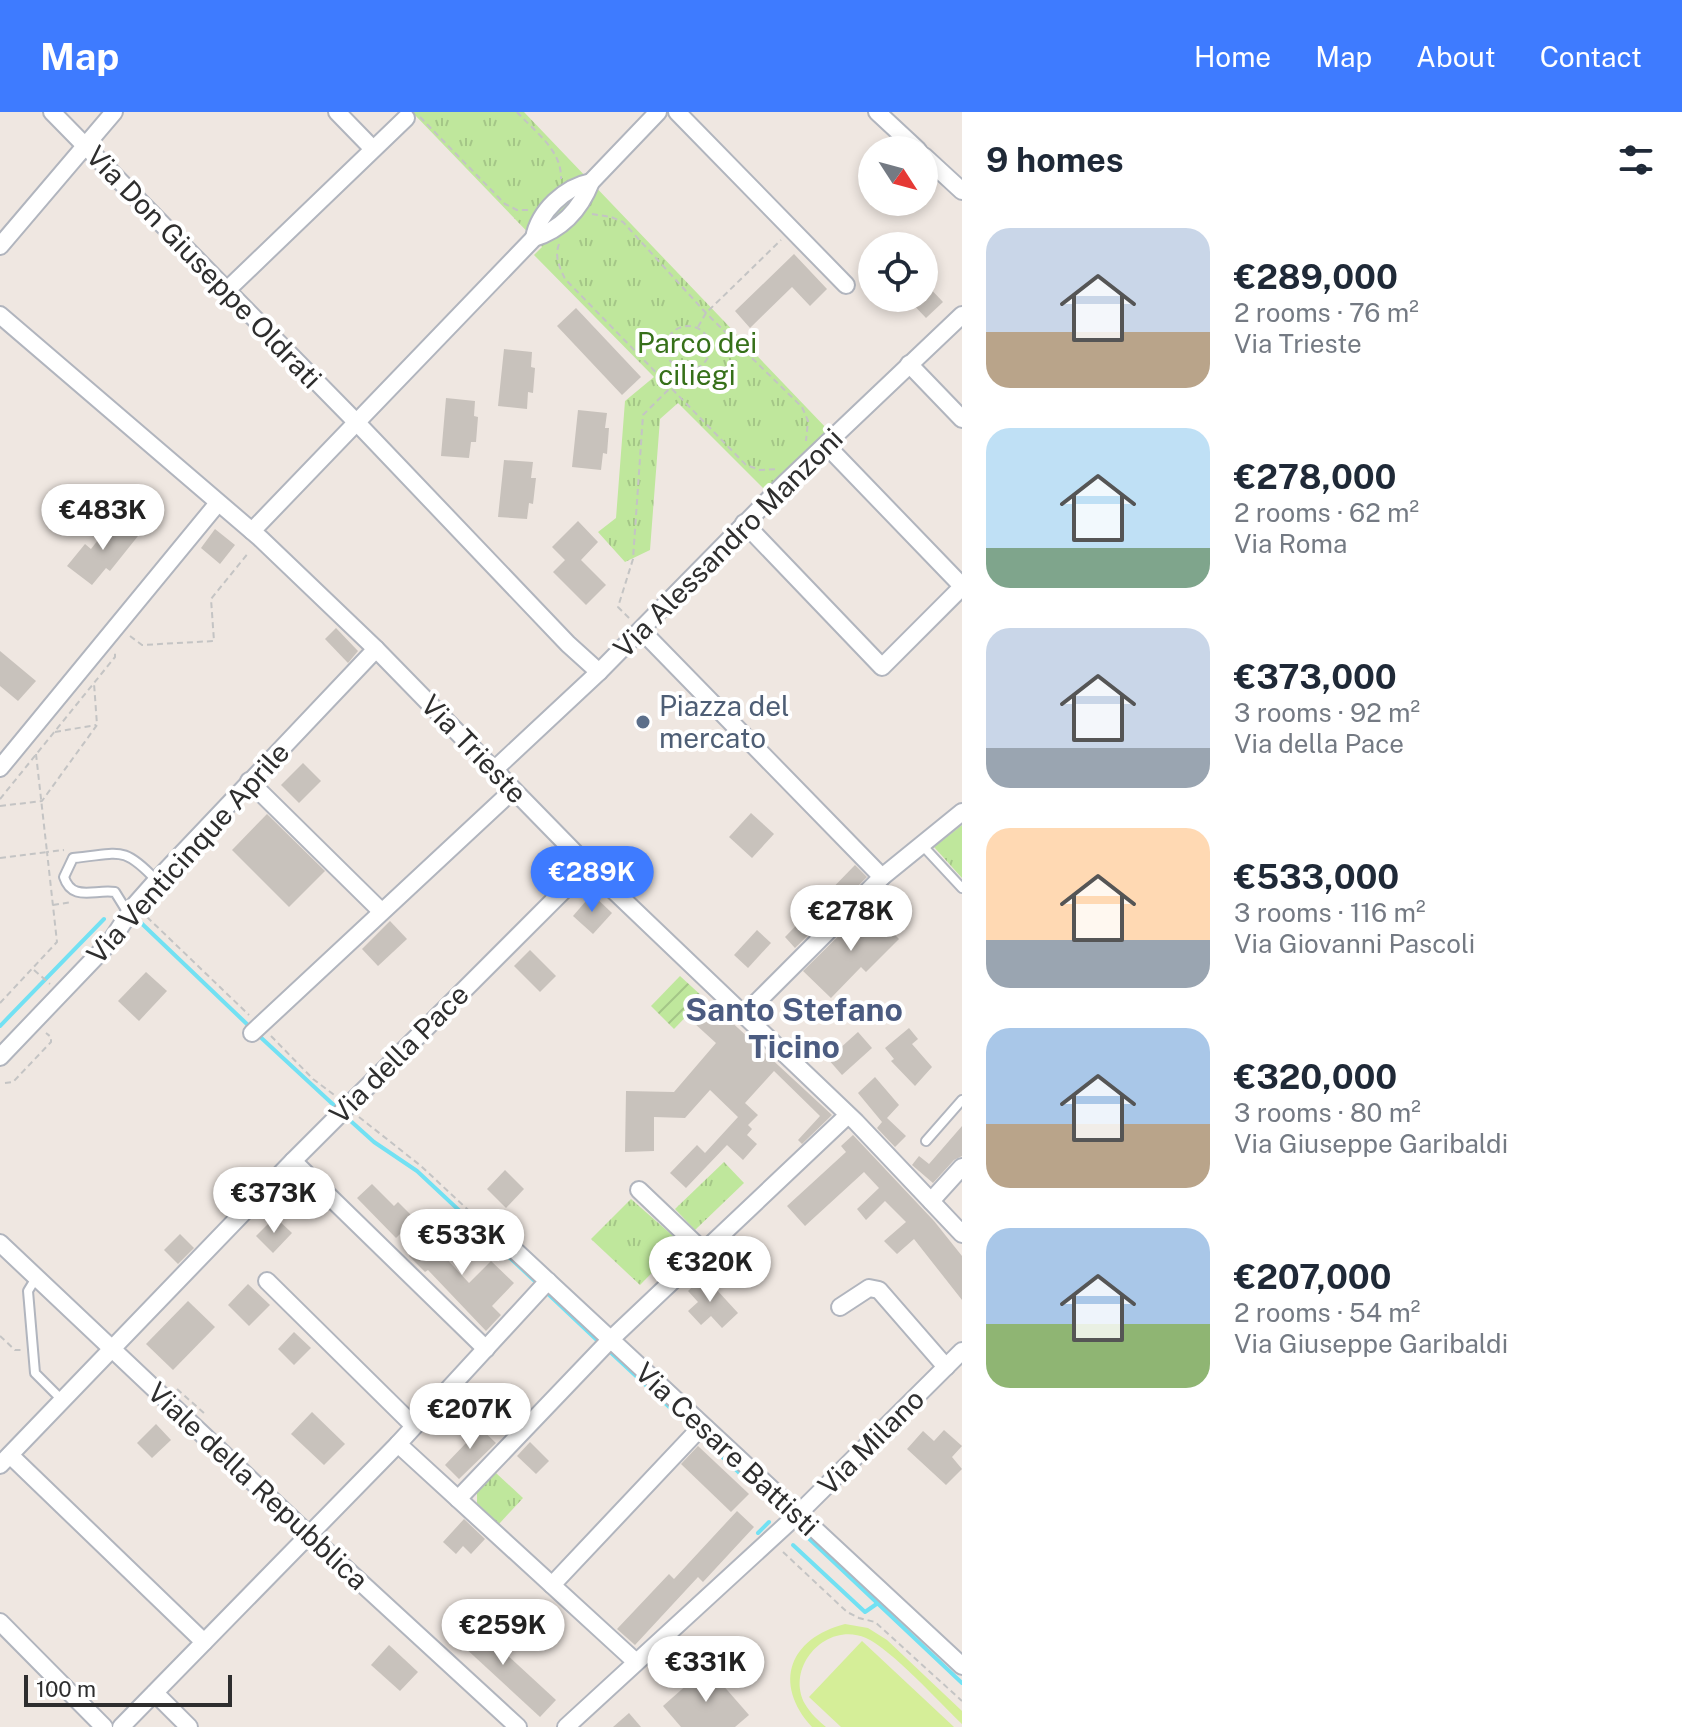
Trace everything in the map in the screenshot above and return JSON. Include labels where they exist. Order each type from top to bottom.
[{"type":"street","name":"Via Don Giuseppe Oldrati","points":[[52,112],[568,644],[599,672]]},
{"type":"street","points":[[0,246],[114,112]]},
{"type":"street","points":[[337,112],[373,149]]},
{"type":"street","points":[[256,534],[356,422],[534,238],[548,234],[568,220],[591,182],[658,112]]},
{"type":"street","points":[[677,112],[846,285]]},
{"type":"street","points":[[877,112],[903,136]]},
{"type":"street","points":[[227,290],[411,115]]},
{"type":"street","points":[[938,169],[962,191]]},
{"type":"street","points":[[534,238],[536,227],[552,200],[576,185],[591,182]]},
{"type":"street","name":"Via Trieste","points":[[0,315],[256,534],[376,649],[588,866],[848,1115],[962,1234]]},
{"type":"street","name":"Via Alessandro Manzoni","points":[[494,770],[599,672],[744,523],[962,315]]},
{"type":"street","points":[[909,364],[962,419]]},
{"type":"street","points":[[744,523],[882,667],[962,587],[826,445]]},
{"type":"street","points":[[0,768],[218,503]]},
{"type":"street","points":[[641,630],[882,877]]},
{"type":"street","name":"Via Venticinque Aprile","points":[[0,1057],[111,941],[131,910],[157,880],[376,649]]},
{"type":"street","points":[[249,781],[381,911]]},
{"type":"street","points":[[257,1029],[513,790]]},
{"type":"street","points":[[745,1014],[882,877],[962,812]]},
{"type":"street","name":"Via della Pace","points":[[5,1460],[343,1110],[588,866]]},
{"type":"street","points":[[458,1499],[606,1344],[848,1115]]},
{"type":"street","points":[[293,1161],[486,1349]]},
{"type":"street","points":[[931,1201],[962,1167]]},
{"type":"street","points":[[639,1190],[702,1250]]},
{"type":"street","name":"Via Cesare Battisti","points":[[494,1231],[544,1286],[698,1430],[797,1515],[962,1666]]},
{"type":"street","name":"Viale della Repubblica","points":[[0,1243],[518,1727]]},
{"type":"street","points":[[267,1281],[414,1426]]},
{"type":"street","points":[[121,1727],[398,1444],[544,1286]]},
{"type":"street","points":[[840,1307],[869,1288],[879,1290],[946,1367]]},
{"type":"street","name":"Via Milano","points":[[566,1727],[797,1515],[962,1351]]},
{"type":"street","points":[[552,1585],[698,1430]]},
{"type":"street","points":[[398,1444],[636,1662]]},
{"type":"street","points":[[5,1460],[204,1642]]},
{"type":"street","points":[[0,1622],[104,1727]]},
{"type":"street","points":[[155,1693],[189,1727]]},
{"type":"lane","points":[[922,845],[962,888]]},
{"type":"lane","points":[[131,910],[115,892],[76,893],[67,887],[64,877],[73,858],[125,853],[135,858],[157,880]]},
{"type":"lane","points":[[926,1141],[962,1100]]},
{"type":"lane","points":[[37,1277],[29,1285],[28,1291],[35,1373],[63,1401]]},
{"type":"path","points":[[411,115],[505,204],[517,210],[526,210],[552,200],[561,179],[562,166],[555,152],[517,112]]},
{"type":"path","points":[[568,220],[572,224],[585,215],[597,214],[623,222],[706,313],[802,407],[808,421],[805,445]]},
{"type":"path","points":[[697,328],[706,313],[792,229]]},
{"type":"path","points":[[561,239],[557,251],[558,265],[565,279],[746,465],[772,470],[798,461],[803,467]]},
{"type":"path","points":[[682,327],[697,328],[708,339],[706,361],[694,370],[678,368],[668,357],[666,343],[682,327]]},
{"type":"path","points":[[641,630],[618,607],[633,559],[643,415],[670,388],[678,368]]},
{"type":"path","points":[[127,634],[142,645],[214,641],[211,599],[256,534]]},
{"type":"path","points":[[0,799],[115,657],[114,649]]},
{"type":"path","points":[[0,806],[42,801],[97,725],[94,682]]},
{"type":"path","points":[[53,733],[97,725]]},
{"type":"path","points":[[0,1003],[57,942],[36,754]]},
{"type":"path","points":[[0,858],[47,852]]},
{"type":"path","points":[[53,905],[77,901]]},
{"type":"path","points":[[131,910],[343,1110],[421,1166],[487,1228],[494,1231]]},
{"type":"path","points":[[33,968],[49,983]]},
{"type":"path","points":[[5,1083],[13,1082],[51,1042],[51,1037],[40,1027]]},
{"type":"path","points":[[0,1336],[15,1350],[32,1348]]},
{"type":"path","points":[[770,1540],[847,1612],[875,1622],[962,1701]]},
{"type":"green space","name":"Parco dei ciliegi","points":[[412,112],[524,112],[829,431],[765,490],[678,403],[660,419],[650,550],[625,562],[598,532],[616,518],[625,401],[654,377],[534,255],[542,247]]},
{"type":"green space","points":[[962,825],[962,878],[934,847]]},
{"type":"green space","points":[[680,976],[704,998],[674,1029],[651,1006]]},
{"type":"green space","points":[[724,1162],[744,1183],[695,1230],[675,1209]]},
{"type":"green space","points":[[631,1199],[681,1243],[640,1285],[591,1239]]},
{"type":"green space","points":[[496,1473],[523,1498],[499,1524],[477,1503],[477,1493]]},
{"type":"green space","points":[[845,1624],[868,1628],[887,1640],[962,1711],[962,1724],[888,1653],[866,1638],[851,1634],[824,1642],[805,1662],[800,1676],[800,1690],[807,1707],[826,1727],[812,1727],[800,1711],[793,1694],[790,1679],[793,1664],[811,1640]]},
{"type":"green space","points":[[862,1641],[954,1727],[841,1727],[809,1697]]},
{"type":"building","points":[[794,254],[827,289],[810,306],[792,287],[750,328],[735,311]]},
{"type":"building","points":[[576,308],[641,377],[622,395],[557,326]]},
{"type":"building","points":[[504,349],[532,352],[531,367],[535,368],[533,393],[528,392],[527,409],[498,406]]},
{"type":"building","points":[[446,398],[475,401],[474,416],[478,417],[476,442],[471,442],[469,458],[441,456]]},
{"type":"building","points":[[578,410],[607,413],[607,454],[603,453],[601,470],[572,467]]},
{"type":"building","points":[[504,460],[533,462],[531,478],[536,478],[533,504],[529,503],[527,519],[498,517]]},
{"type":"building","points":[[115,518],[138,536],[110,571],[106,568],[92,585],[67,566],[85,544],[91,549]]},
{"type":"building","points":[[578,521],[598,542],[581,560],[606,585],[586,605],[553,572],[565,560],[552,547]]},
{"type":"building","points":[[215,529],[235,545],[220,564],[201,548]]},
{"type":"building","points":[[336,628],[358,651],[348,663],[325,639]]},
{"type":"building","points":[[0,651],[36,681],[18,701],[0,686]]},
{"type":"building","points":[[303,763],[321,781],[299,803],[281,785]]},
{"type":"building","points":[[751,813],[774,834],[752,858],[729,837]]},
{"type":"building","points":[[267,814],[325,871],[289,907],[232,850]]},
{"type":"building","points":[[855,865],[867,877],[795,948],[785,937]]},
{"type":"building","points":[[592,894],[612,913],[593,934],[573,916]]},
{"type":"building","points":[[868,907],[899,939],[866,972],[861,967],[831,998],[803,971]]},
{"type":"building","points":[[390,921],[407,939],[378,966],[362,949]]},
{"type":"building","points":[[757,930],[771,943],[748,968],[734,955]]},
{"type":"building","points":[[530,950],[556,976],[540,992],[514,966]]},
{"type":"building","points":[[146,972],[167,991],[139,1021],[118,1001]]},
{"type":"building","points":[[712,1004],[832,1115],[802,1144],[798,1140],[820,1116],[774,1071],[745,1103],[758,1115],[748,1125],[752,1129],[747,1135],[757,1144],[743,1160],[727,1145],[686,1188],[670,1173],[697,1145],[705,1153],[738,1117],[710,1090],[685,1118],[654,1117],[654,1151],[625,1152],[626,1091],[674,1092],[716,1043],[694,1023]]},
{"type":"building","points":[[909,1028],[918,1039],[912,1044],[932,1067],[915,1086],[891,1061],[894,1059],[885,1048]]},
{"type":"building","points":[[858,1032],[872,1048],[842,1075],[828,1059]]},
{"type":"building","points":[[875,1077],[899,1105],[887,1118],[906,1136],[895,1147],[877,1128],[882,1122],[858,1093]]},
{"type":"building","points":[[962,1126],[962,1156],[954,1160],[933,1183],[912,1165],[919,1156],[929,1164]]},
{"type":"building","points":[[853,1135],[934,1221],[962,1256],[962,1300],[914,1239],[897,1254],[884,1241],[906,1222],[885,1201],[866,1220],[857,1209],[879,1188],[864,1172],[805,1226],[787,1206],[846,1152],[841,1146]]},
{"type":"building","points":[[505,1170],[524,1189],[506,1208],[487,1189]]},
{"type":"building","points":[[372,1184],[394,1206],[398,1202],[415,1219],[396,1238],[357,1198]]},
{"type":"building","points":[[275,1217],[292,1233],[273,1253],[256,1236]]},
{"type":"building","points":[[426,1217],[453,1243],[443,1255],[469,1283],[491,1261],[514,1283],[492,1306],[501,1315],[486,1331],[428,1270],[425,1272],[409,1256],[429,1236],[417,1226]]},
{"type":"building","points":[[180,1234],[194,1248],[178,1264],[164,1250]]},
{"type":"building","points":[[704,1276],[738,1313],[722,1328],[711,1316],[701,1325],[688,1311],[698,1302],[688,1291]]},
{"type":"building","points":[[248,1284],[270,1305],[249,1326],[228,1305]]},
{"type":"building","points":[[188,1301],[215,1327],[173,1370],[146,1344]]},
{"type":"building","points":[[294,1332],[311,1348],[294,1365],[278,1349]]},
{"type":"building","points":[[312,1412],[345,1444],[324,1465],[291,1434]]},
{"type":"building","points":[[156,1424],[171,1440],[152,1458],[137,1443]]},
{"type":"building","points":[[476,1424],[496,1443],[459,1479],[445,1465],[466,1443],[462,1439]]},
{"type":"building","points":[[944,1430],[962,1446],[952,1457],[962,1469],[946,1485],[907,1449],[923,1431],[934,1441]]},
{"type":"building","points":[[530,1442],[549,1461],[536,1474],[517,1456]]},
{"type":"building","points":[[698,1446],[749,1494],[731,1512],[681,1464]]},
{"type":"building","points":[[737,1511],[754,1527],[703,1582],[698,1577],[635,1645],[617,1629],[669,1574],[674,1579]]},
{"type":"building","points":[[464,1519],[485,1539],[471,1554],[463,1546],[456,1554],[443,1542]]},
{"type":"building","points":[[466,1617],[556,1700],[540,1717],[450,1634]]},
{"type":"building","points":[[389,1645],[418,1672],[400,1691],[371,1665]]},
{"type":"building","points":[[707,1667],[749,1715],[735,1727],[681,1727],[663,1706]]},
{"type":"building","points":[[629,1713],[641,1727],[613,1727]]},
{"type":"waterway","points":[[0,1026],[104,919]]},
{"type":"waterway","points":[[137,919],[250,1027]]},
{"type":"waterway","points":[[256,1033],[338,1109]]},
{"type":"waterway","points":[[344,1115],[374,1142],[417,1171],[539,1285]]},
{"type":"waterway","points":[[545,1291],[600,1343]]},
{"type":"waterway","points":[[607,1349],[694,1430]]},
{"type":"waterway","points":[[700,1436],[780,1511]]},
{"type":"waterway","points":[[758,1533],[769,1522]]},
{"type":"waterway","points":[[802,1532],[962,1683]]},
{"type":"waterway","points":[[793,1545],[865,1612],[878,1603]]},
{"type":"place","name":"Piazza del mercato","points":[[643,722]]},
{"type":"district","name":"Santo Stefano Ticino","points":[[794,1028]]}]
